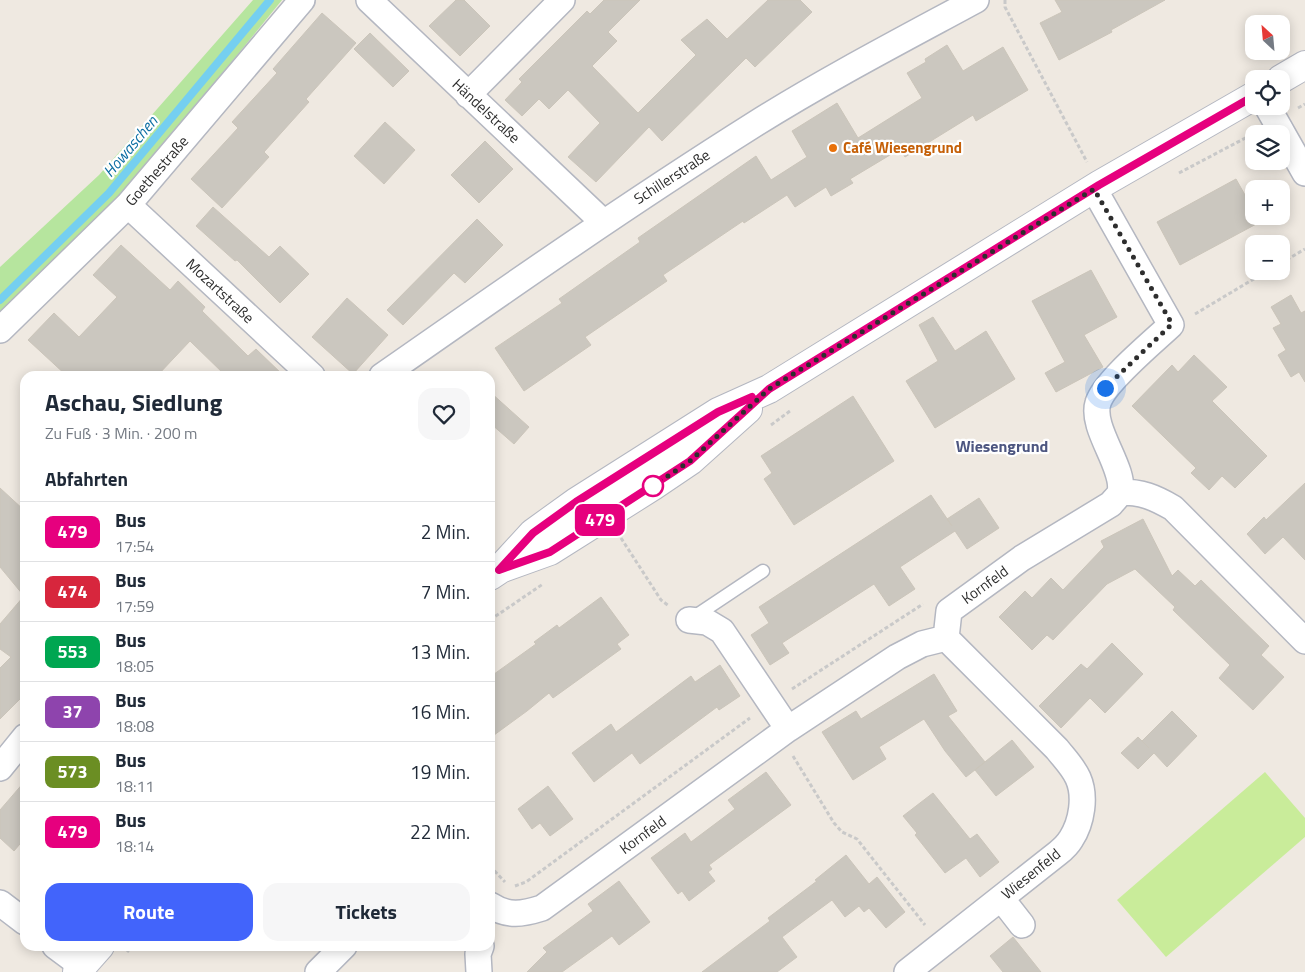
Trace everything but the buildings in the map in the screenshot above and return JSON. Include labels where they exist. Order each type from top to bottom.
[{"type":"main road","points":[[1290,74],[1305,65]]},
{"type":"main road","points":[[495,566],[533,533],[576,502],[718,412],[769,389],[1096,187],[1245,101]]},
{"type":"main road","points":[[79,969],[95,951]]},
{"type":"street","name":"Goethestraße","points":[[0,330],[128,205],[302,0]]},
{"type":"street","name":"Händelstraße","points":[[369,0],[603,222]]},
{"type":"street","points":[[468,95],[562,0]]},
{"type":"street","name":"Schillerstraße","points":[[389,371],[603,222],[756,123],[867,59],[976,0]]},
{"type":"street","points":[[1272,115],[1305,173]]},
{"type":"street","points":[[1096,187],[1172,324],[1105,388],[1098,403],[1095,416],[1119,479],[1120,492],[1136,492],[1152,496],[1173,508],[1305,641]]},
{"type":"street","name":"Mozartstraße","points":[[128,205],[307,371]]},
{"type":"street","name":"Kornfeld","points":[[495,912],[520,914],[542,908],[784,731],[896,657],[922,644],[946,638],[949,611],[1022,558],[1111,504],[1120,492]]},
{"type":"street","points":[[689,620],[707,622],[722,631],[770,704],[784,731]]},
{"type":"street","name":"Wiesenfeld","points":[[907,972],[1058,853],[1071,840],[1078,826],[1081,809],[1082,797],[1078,779],[1069,764],[1057,749],[946,638]]},
{"type":"street","points":[[0,768],[20,743]]},
{"type":"street","points":[[1001,898],[1022,924]]},
{"type":"street","points":[[0,902],[20,918]]},
{"type":"street","points":[[60,951],[79,969]]},
{"type":"street","points":[[318,972],[339,951]]},
{"type":"street","points":[[479,951],[479,972]]},
{"type":"lane","points":[[689,620],[763,571]]},
{"type":"path","points":[[1005,0],[1005,7],[1096,187]]},
{"type":"path","points":[[1175,175],[1245,139]]},
{"type":"path","points":[[1290,258],[1305,249]]},
{"type":"path","points":[[1172,324],[1185,320],[1252,280]]},
{"type":"path","points":[[765,429],[792,409]]},
{"type":"path","points":[[612,542],[627,534]]},
{"type":"path","points":[[620,538],[661,600],[689,620]]},
{"type":"path","points":[[495,616],[549,581]]},
{"type":"path","points":[[495,871],[507,884],[516,886],[526,882],[770,704],[935,596],[949,611]]},
{"type":"path","points":[[784,731],[834,824],[842,832],[857,840],[942,945]]},
{"type":"green space","points":[[253,0],[282,0],[120,199],[0,315],[0,267],[99,175]]},
{"type":"green space","points":[[1265,772],[1305,818],[1305,837],[1166,957],[1117,900]]},
{"type":"waterway","name":"Howaschen","points":[[0,300],[109,193],[270,0]]},
{"type":"bus line","name":"479","points":[[752,397],[718,412],[576,502],[533,533],[499,570],[550,552],[690,461],[769,389],[1099,185],[1245,101]]},
{"type":"place","name":"Café Wiesengrund","points":[[833,148]]},
{"type":"district","name":"Wiesengrund","points":[[1002,446]]},
{"type":"route","points":[[653,486],[690,461],[769,389],[1094,189],[1172,324],[1105,388]]}]
